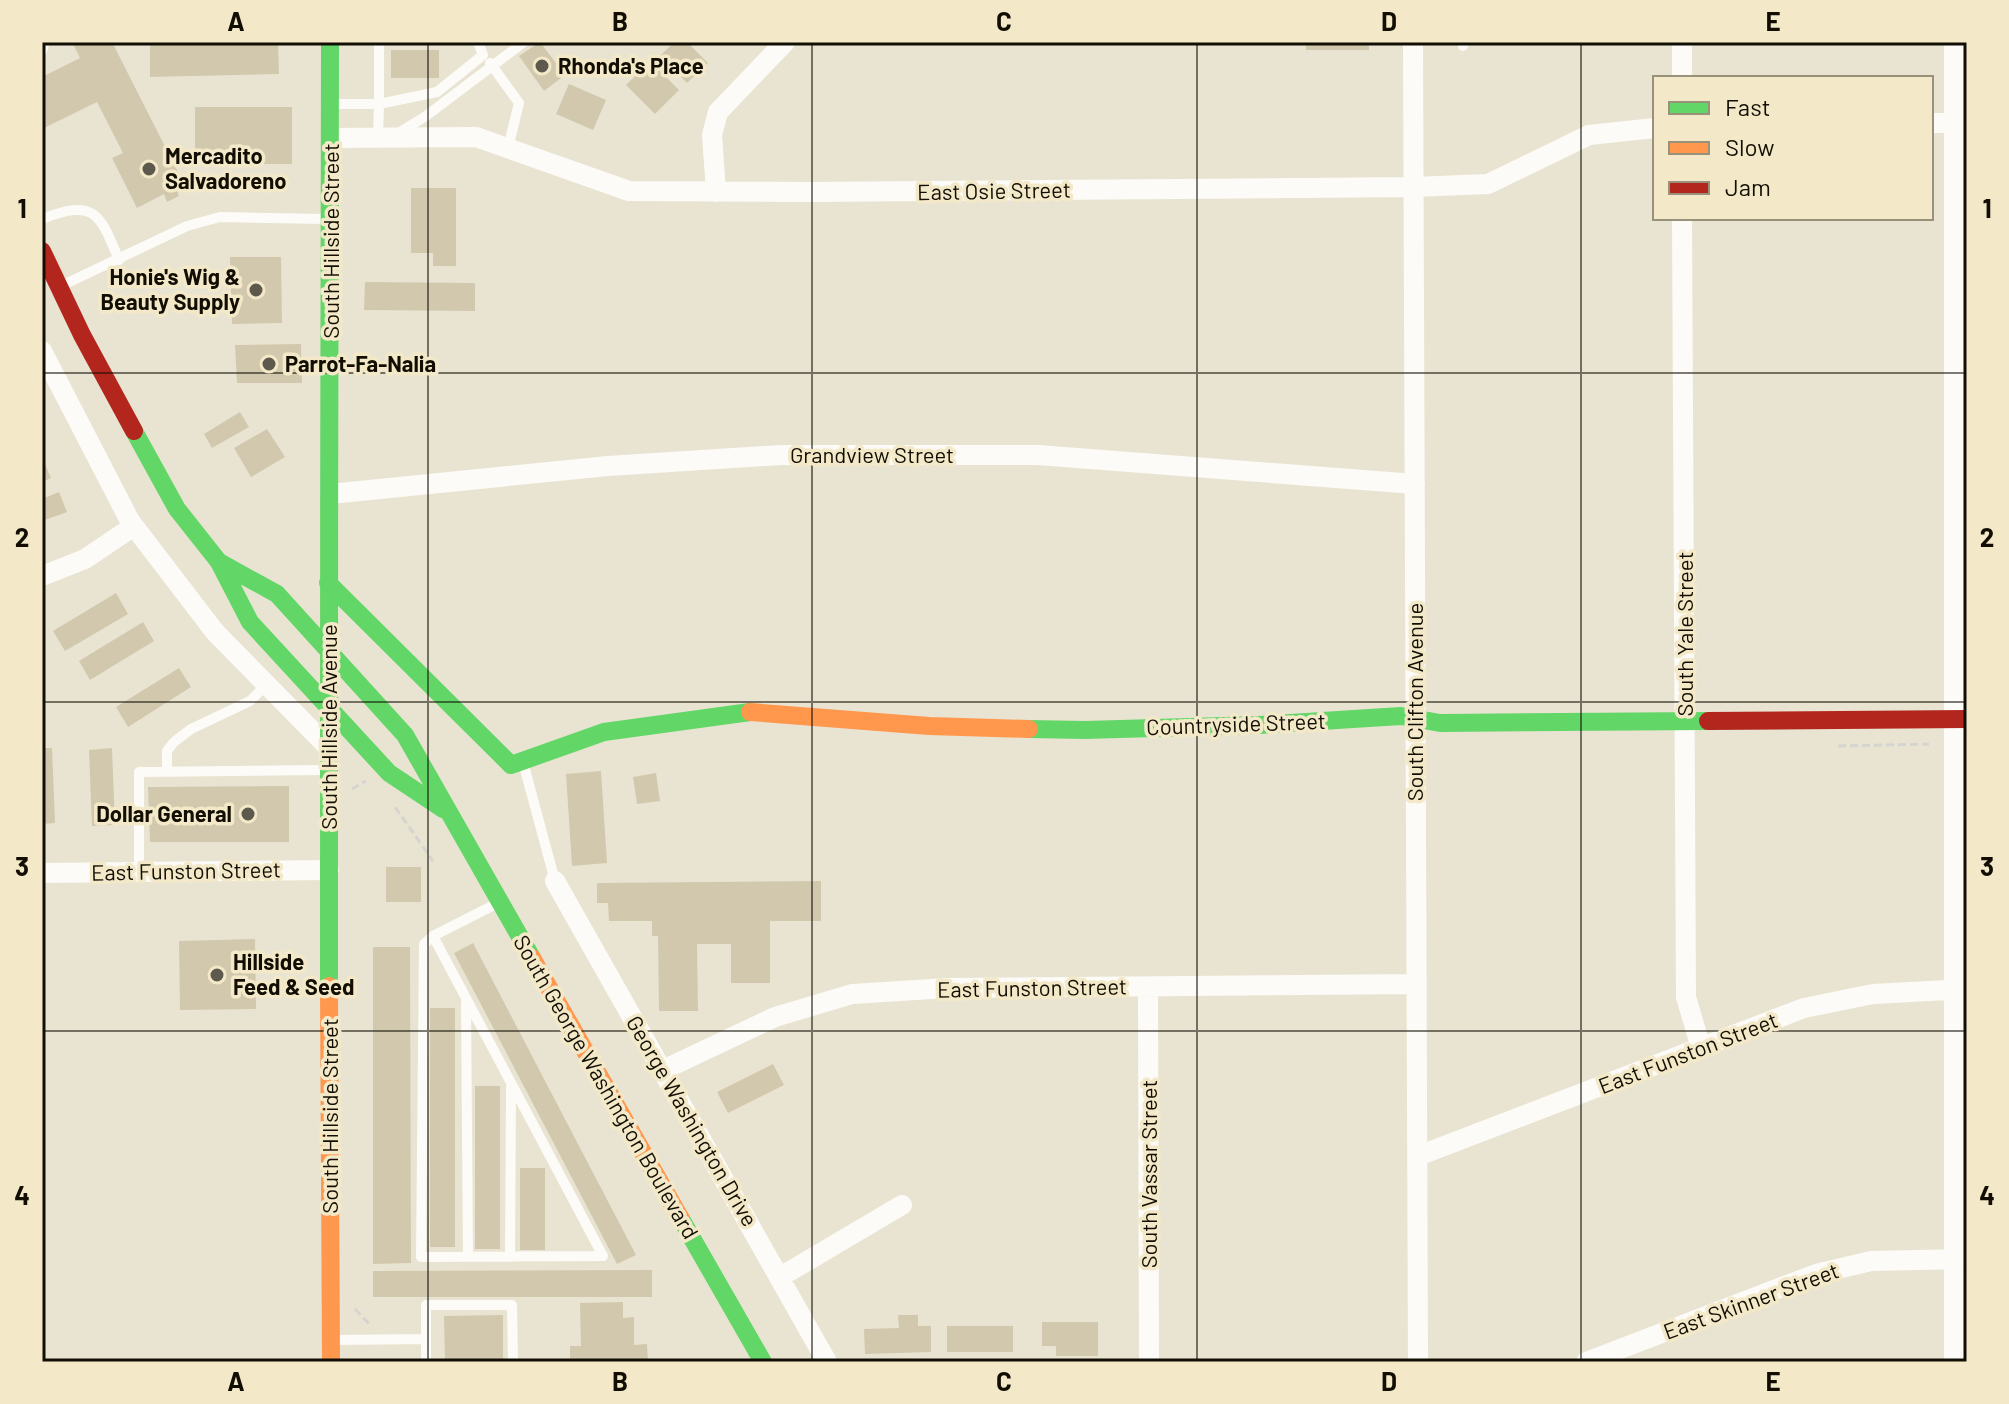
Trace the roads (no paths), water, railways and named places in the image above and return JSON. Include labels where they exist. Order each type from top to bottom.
[{"type":"street","name":"South Hillside Street","points":[[328,583],[330,42]]},
{"type":"street","points":[[716,192],[712,135],[718,112],[785,42]]},
{"type":"street","name":"South Clifton Avenue","points":[[1413,42],[1418,1362]]},
{"type":"street","points":[[1682,42],[1682,76]]},
{"type":"street","points":[[1954,42],[1961,509],[1960,1259],[1954,1362]]},
{"type":"street","points":[[1933,123],[1954,123]]},
{"type":"street","name":"East Osie Street","points":[[331,138],[476,137],[629,191],[1414,187],[1488,184],[1589,135],[1653,128]]},
{"type":"street","name":"South Yale Street","points":[[1682,220],[1686,997],[1701,1048]]},
{"type":"street","name":"South George Washington Boulevard","points":[[42,251],[82,335],[177,509],[219,562],[250,622],[389,773],[448,812]]},
{"type":"street","points":[[42,351],[134,526],[215,632],[329,748]]},
{"type":"street","name":"Grandview Street","points":[[330,494],[608,466],[781,455],[1038,455],[1415,484]]},
{"type":"street","points":[[42,576],[85,559],[134,526]]},
{"type":"street","name":"South George Washington Boulevard","points":[[219,562],[277,594],[405,735],[763,1362]]},
{"type":"street","points":[[328,583],[517,762]]},
{"type":"street","name":"South Hillside Avenue","points":[[328,583],[329,870]]},
{"type":"street","name":"Countryside Street","points":[[517,762],[604,732],[745,712],[929,726],[1085,730],[1259,725],[1401,716],[1440,723],[1960,719]]},
{"type":"street","name":"South Hillside Street","points":[[329,870],[331,1362]]},
{"type":"street","name":"East Funston Street","points":[[42,873],[329,870]]},
{"type":"street","name":"George Washington Drive","points":[[555,881],[827,1362]]},
{"type":"street","name":"East Funston Street","points":[[663,1070],[775,1017],[852,994],[948,988],[1417,984]]},
{"type":"street","name":"South Vassar Street","points":[[1148,987],[1149,1362]]},
{"type":"street","name":"East Funston Street","points":[[1418,1156],[1804,1008],[1873,994],[1961,989]]},
{"type":"street","points":[[780,1277],[902,1205]]},
{"type":"street","name":"East Skinner Street","points":[[1586,1362],[1816,1274],[1871,1261],[1960,1259]]},
{"type":"lane","points":[[42,51],[45,42]]},
{"type":"lane","points":[[379,42],[379,104],[385,138],[428,114],[524,42]]},
{"type":"lane","points":[[478,42],[483,55],[519,103],[508,148]]},
{"type":"lane","points":[[331,104],[379,104],[437,92],[483,55]]},
{"type":"lane","points":[[415,97],[428,114]]},
{"type":"lane","points":[[42,219],[69,208],[97,216],[104,224],[119,260]]},
{"type":"lane","points":[[59,287],[187,226],[220,217],[331,219]]},
{"type":"lane","points":[[167,772],[167,751],[174,742],[191,729],[250,701],[267,684]]},
{"type":"lane","points":[[517,762],[555,881]]},
{"type":"lane","points":[[139,872],[139,772],[329,770]]},
{"type":"lane","points":[[433,936],[603,1256],[421,1257],[424,944],[433,936],[500,902]]},
{"type":"lane","points":[[466,1001],[468,1257]]},
{"type":"lane","points":[[510,1257],[511,1086]]},
{"type":"lane","points":[[426,1362],[426,1305],[512,1305],[513,1362]]},
{"type":"lane","points":[[331,1340],[426,1339]]},
{"type":"place","name":"Rhonda's Place","points":[[542,66]]},
{"type":"place","name":"Mercadito Salvadoreno","points":[[149,169]]},
{"type":"place","name":"Honie's Wig & Beauty Supply","points":[[256,290]]},
{"type":"place","name":"Parrot-Fa-Nalia","points":[[269,364]]},
{"type":"place","name":"Dollar General","points":[[248,814]]},
{"type":"place","name":"Hillside Feed & Seed","points":[[217,975]]}]
